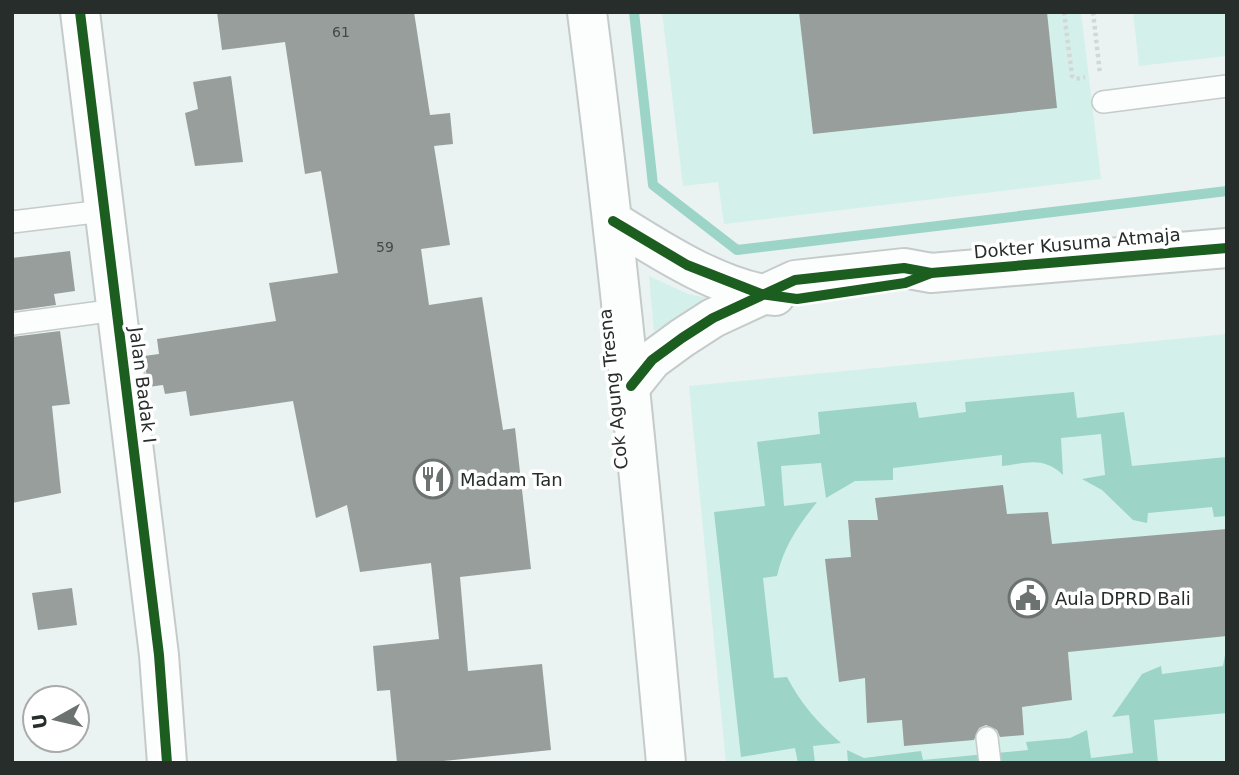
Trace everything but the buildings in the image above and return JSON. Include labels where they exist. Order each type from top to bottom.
[{"type":"street","name":"Jalan Badak I","points":[[80,12],[159,655],[167,763]]},
{"type":"street","name":"Cok Agung Tresna","points":[[587,12],[631,386],[666,763]]},
{"type":"street","name":"Dokter Kusuma Atmaja","points":[[613,221],[687,265],[761,294],[797,299],[905,284],[931,272],[1227,248]]},
{"type":"street","points":[[631,386],[652,360],[682,338],[713,318],[761,294]]},
{"type":"lane","points":[[1103,102],[1227,86]]},
{"type":"lane","points":[[12,222],[103,211]]},
{"type":"lane","points":[[12,324],[116,310]]},
{"type":"path","points":[[1064,12],[1071,74],[1076,79],[1100,75],[1093,12]]},
{"type":"shaded area","points":[[662,12],[1081,12],[1101,179],[724,224],[718,182],[683,186]]},
{"type":"shaded area","points":[[1133,12],[1227,12],[1227,56],[1139,66]]},
{"type":"shaded area","points":[[649,276],[688,294],[723,301],[689,313],[654,331]]},
{"type":"shaded area","points":[[1227,334],[1227,763],[726,763],[689,386]]},
{"type":"shaded area","points":[[1074,392],[1077,418],[1124,412],[1132,466],[1227,457],[1227,516],[1214,517],[1212,507],[1148,513],[1147,523],[1133,520],[1102,490],[1082,479],[1105,475],[1101,434],[1061,438],[1063,475],[1042,463],[1002,466],[1002,455],[893,468],[893,480],[855,481],[826,498],[821,463],[781,466],[784,506],[817,502],[792,537],[777,576],[763,578],[774,678],[787,677],[811,713],[841,743],[813,746],[815,763],[798,763],[795,748],[741,757],[714,512],[765,506],[757,442],[820,434],[818,412],[916,402],[919,418],[966,412],[965,402]]},
{"type":"shaded area","points":[[1225,655],[1227,713],[1154,720],[1158,763],[848,763],[847,750],[864,758],[921,751],[923,760],[1028,750],[1026,742],[1070,738],[1087,730],[1091,758],[1133,753],[1129,715],[1112,717],[1142,674],[1161,666],[1162,674],[1223,666]]},
{"type":"waterway","points":[[634,12],[653,185],[737,250],[1227,191]]},
{"type":"cycle path","points":[[80,12],[159,655],[167,763]]},
{"type":"cycle path","points":[[613,221],[687,265],[761,294],[797,299],[905,283],[931,273]]},
{"type":"cycle path","points":[[631,386],[652,360],[682,338],[713,318],[795,280],[904,268],[931,273],[1227,248]]},
{"type":"place","name":"Madam Tan","points":[[433,479]]},
{"type":"place","name":"Aula DPRD Bali","points":[[1028,598]]}]
